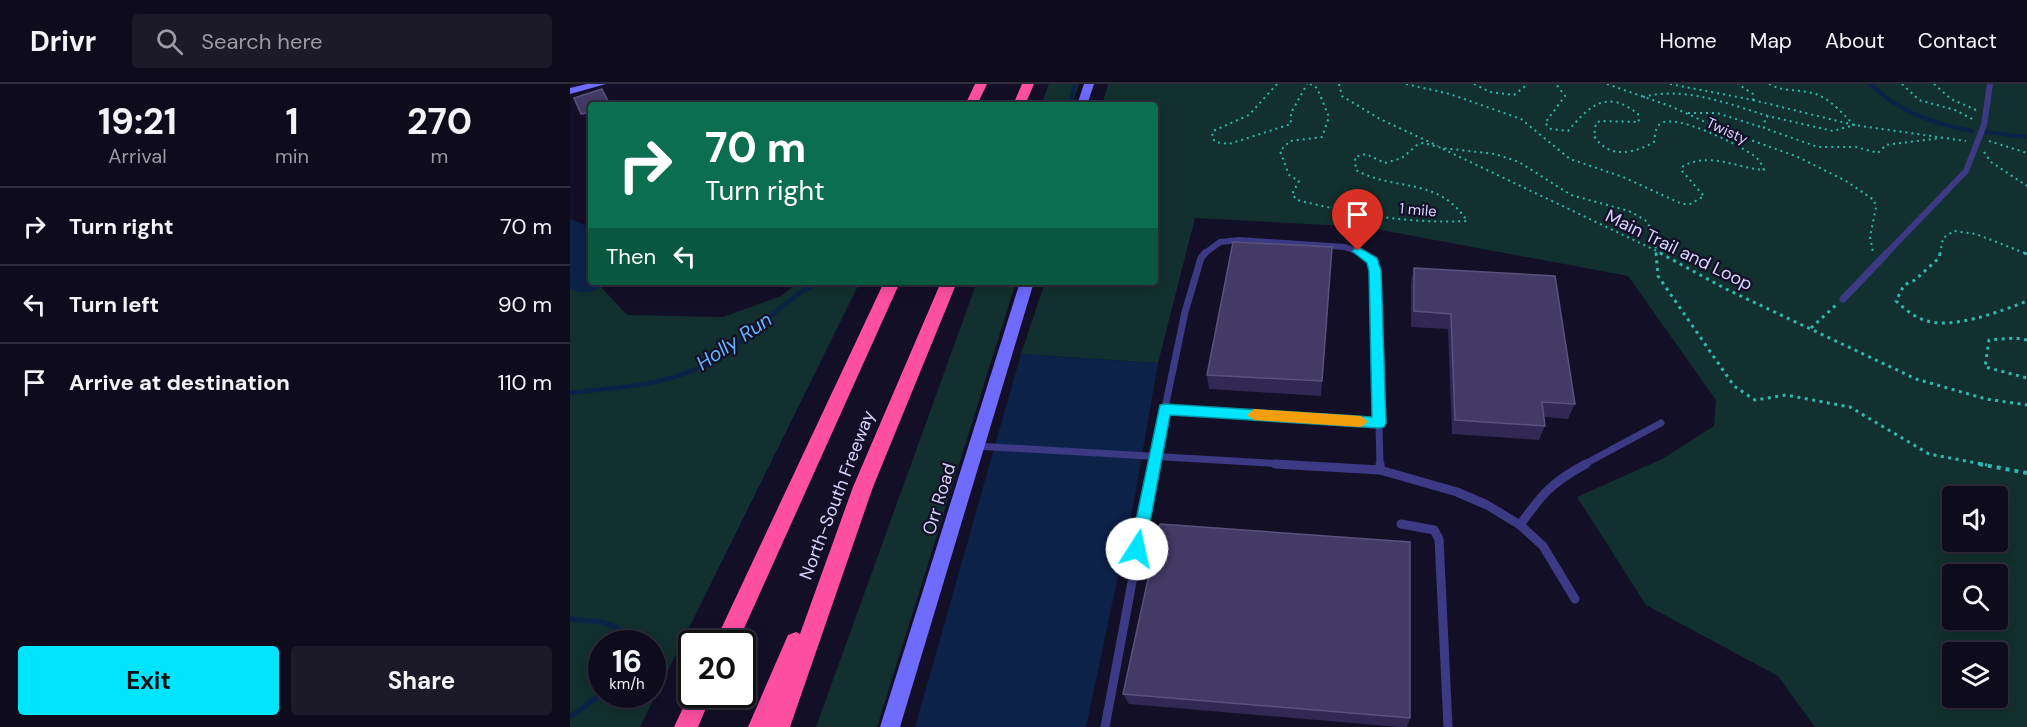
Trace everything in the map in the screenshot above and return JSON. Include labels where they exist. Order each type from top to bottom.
[{"type":"highway","points":[[972,102],[981,84]]},
{"type":"highway","points":[[1020,102],[1028,84]]},
{"type":"highway","name":"North-South Freeway","points":[[731,630],[891,285]]},
{"type":"highway","name":"North-South Freeway","points":[[778,727],[863,487],[948,285]]},
{"type":"highway","points":[[760,727],[863,487]]},
{"type":"highway","points":[[686,727],[695,708]]},
{"type":"street","points":[[570,91],[601,84]]},
{"type":"street","points":[[1083,102],[1089,84]]},
{"type":"street","name":"Orr Road","points":[[890,727],[1026,285]]},
{"type":"lane","points":[[1843,299],[1966,171],[1984,125],[1990,84]]},
{"type":"lane","points":[[1105,727],[1155,456],[1185,312],[1201,258],[1208,249],[1220,242],[1239,240],[1336,246],[1358,251],[1372,261],[1375,271],[1380,470]]},
{"type":"lane","points":[[1165,409],[1379,423]]},
{"type":"lane","points":[[1520,525],[1542,494],[1560,478],[1661,423]]},
{"type":"lane","points":[[975,446],[1380,470],[1457,492],[1487,505],[1520,525],[1543,546],[1575,599]]},
{"type":"lane","points":[[1401,524],[1434,530],[1439,539],[1448,727]]},
{"type":"path","name":"1 mile","points":[[1276,84],[1249,115],[1214,131],[1212,137],[1215,142],[1228,144],[1268,130],[1283,128],[1291,123],[1291,113],[1309,84],[1317,88],[1329,117],[1322,137],[1290,141],[1280,151],[1289,175],[1299,181],[1292,194],[1297,200],[1333,209],[1419,224],[1467,221],[1463,212],[1436,192],[1365,175],[1356,170],[1355,157],[1366,154],[1385,163],[1402,158],[1423,143],[1442,148]]},
{"type":"path","name":"Main Trail and Loop","points":[[1339,84],[1342,96],[1380,119],[1654,250],[1726,289],[1916,379],[1986,399],[2027,405]]},
{"type":"path","name":"Twisty","points":[[1406,84],[1442,92],[1521,118],[1570,159],[1623,177],[1682,204],[1690,204],[1704,196],[1701,188],[1695,182],[1683,177],[1682,167],[1688,162],[1696,159],[1711,160],[1726,162],[1751,171],[1764,170],[1760,161],[1748,152],[1708,133],[1672,120],[1661,122],[1656,129],[1654,142],[1640,151],[1630,154],[1613,152],[1601,147],[1594,136],[1596,123],[1600,121],[1639,122],[1638,114],[1621,101],[1599,101],[1587,109],[1568,131],[1551,129],[1545,123],[1565,96],[1556,84]]},
{"type":"path","points":[[1474,84],[1490,92],[1514,95],[1528,84]]},
{"type":"path","points":[[1607,84],[1687,113],[1723,130],[1798,158],[1846,181],[1874,200],[1876,214],[1870,237],[1873,252],[1862,279]]},
{"type":"path","points":[[1670,84],[1753,100],[1854,125],[1941,138],[1987,140],[2027,153]]},
{"type":"path","points":[[1738,84],[1753,94],[1753,100]]},
{"type":"path","points":[[1769,84],[1778,91],[1814,93],[1828,100],[1854,125]]},
{"type":"path","points":[[1902,84],[1919,100],[1954,110],[1984,125]]},
{"type":"path","points":[[1934,84],[1951,99],[1986,115]]},
{"type":"path","points":[[1643,97],[1651,92],[1666,91],[1833,131],[1854,125]]},
{"type":"path","points":[[1687,113],[1704,112],[1727,115],[1818,147],[1856,147],[1878,153],[1886,145],[1937,141],[1941,138]]},
{"type":"path","points":[[1764,128],[1765,119],[1768,116]]},
{"type":"path","points":[[1987,140],[1982,150],[1991,162],[2027,186]]},
{"type":"path","points":[[1442,148],[1495,153],[1519,162],[1571,195],[1629,211],[1645,220],[1655,234],[1654,250],[1658,276],[1734,386],[1755,400],[1786,395],[1850,407],[1929,454],[2027,473]]},
{"type":"path","points":[[2027,254],[1976,234],[1954,231],[1943,238],[1939,258],[1915,280],[1904,285],[1896,301],[1915,317],[1938,324],[2010,309],[2027,301]]},
{"type":"path","points":[[1810,328],[1843,299]]},
{"type":"path","points":[[2027,340],[2015,338],[1989,340],[1985,367],[2027,378]]},
{"type":"green space","points":[[1049,84],[1079,84],[1073,102],[1042,102]]},
{"type":"green space","points":[[1108,84],[2027,84],[2027,727],[1815,727],[1778,676],[1646,605],[1577,497],[1662,459],[1714,426],[1716,400],[1628,276],[1365,227],[1195,218],[1158,363],[1021,354],[1044,285],[1158,285],[1158,102],[1103,102]]},
{"type":"green space","points":[[570,280],[601,287],[627,315],[723,317],[781,296],[794,285],[859,285],[688,630],[678,630],[678,650],[666,674],[666,630],[588,630],[588,708],[649,708],[640,727],[570,727]]},
{"type":"green space","points":[[976,285],[1015,285],[877,727],[816,727]]},
{"type":"water","points":[[570,219],[588,226],[588,285],[602,285],[588,292],[570,288]]},
{"type":"water","points":[[1021,354],[1158,363],[1135,496],[1086,727],[915,727]]},
{"type":"building","points":[[602,89],[608,102],[588,102],[588,115],[587,113],[581,114],[574,98]]},
{"type":"building","points":[[1233,242],[1332,247],[1322,381],[1207,375]]},
{"type":"building","points":[[1414,268],[1555,276],[1575,404],[1542,402],[1545,426],[1455,420],[1451,314],[1414,311]]},
{"type":"building","points":[[1160,524],[1410,542],[1410,718],[1123,694]]},
{"type":"waterway","name":"Holly Run","points":[[1071,102],[1075,84]]},
{"type":"waterway","points":[[1870,84],[1893,102],[1917,115],[1943,125],[1972,131]]},
{"type":"waterway","points":[[1986,132],[2027,137]]},
{"type":"waterway","name":"Holly Run","points":[[570,393],[661,381],[696,369],[726,352],[790,300],[813,285]]},
{"type":"waterway","points":[[570,619],[602,622],[622,630]]},
{"type":"waterway","points":[[570,717],[588,704]]},
{"type":"slow traffic","points":[[1254,415],[1361,422]]},
{"type":"route","points":[[1137,549],[1165,409],[1379,423],[1375,271],[1372,261],[1358,251]]}]
